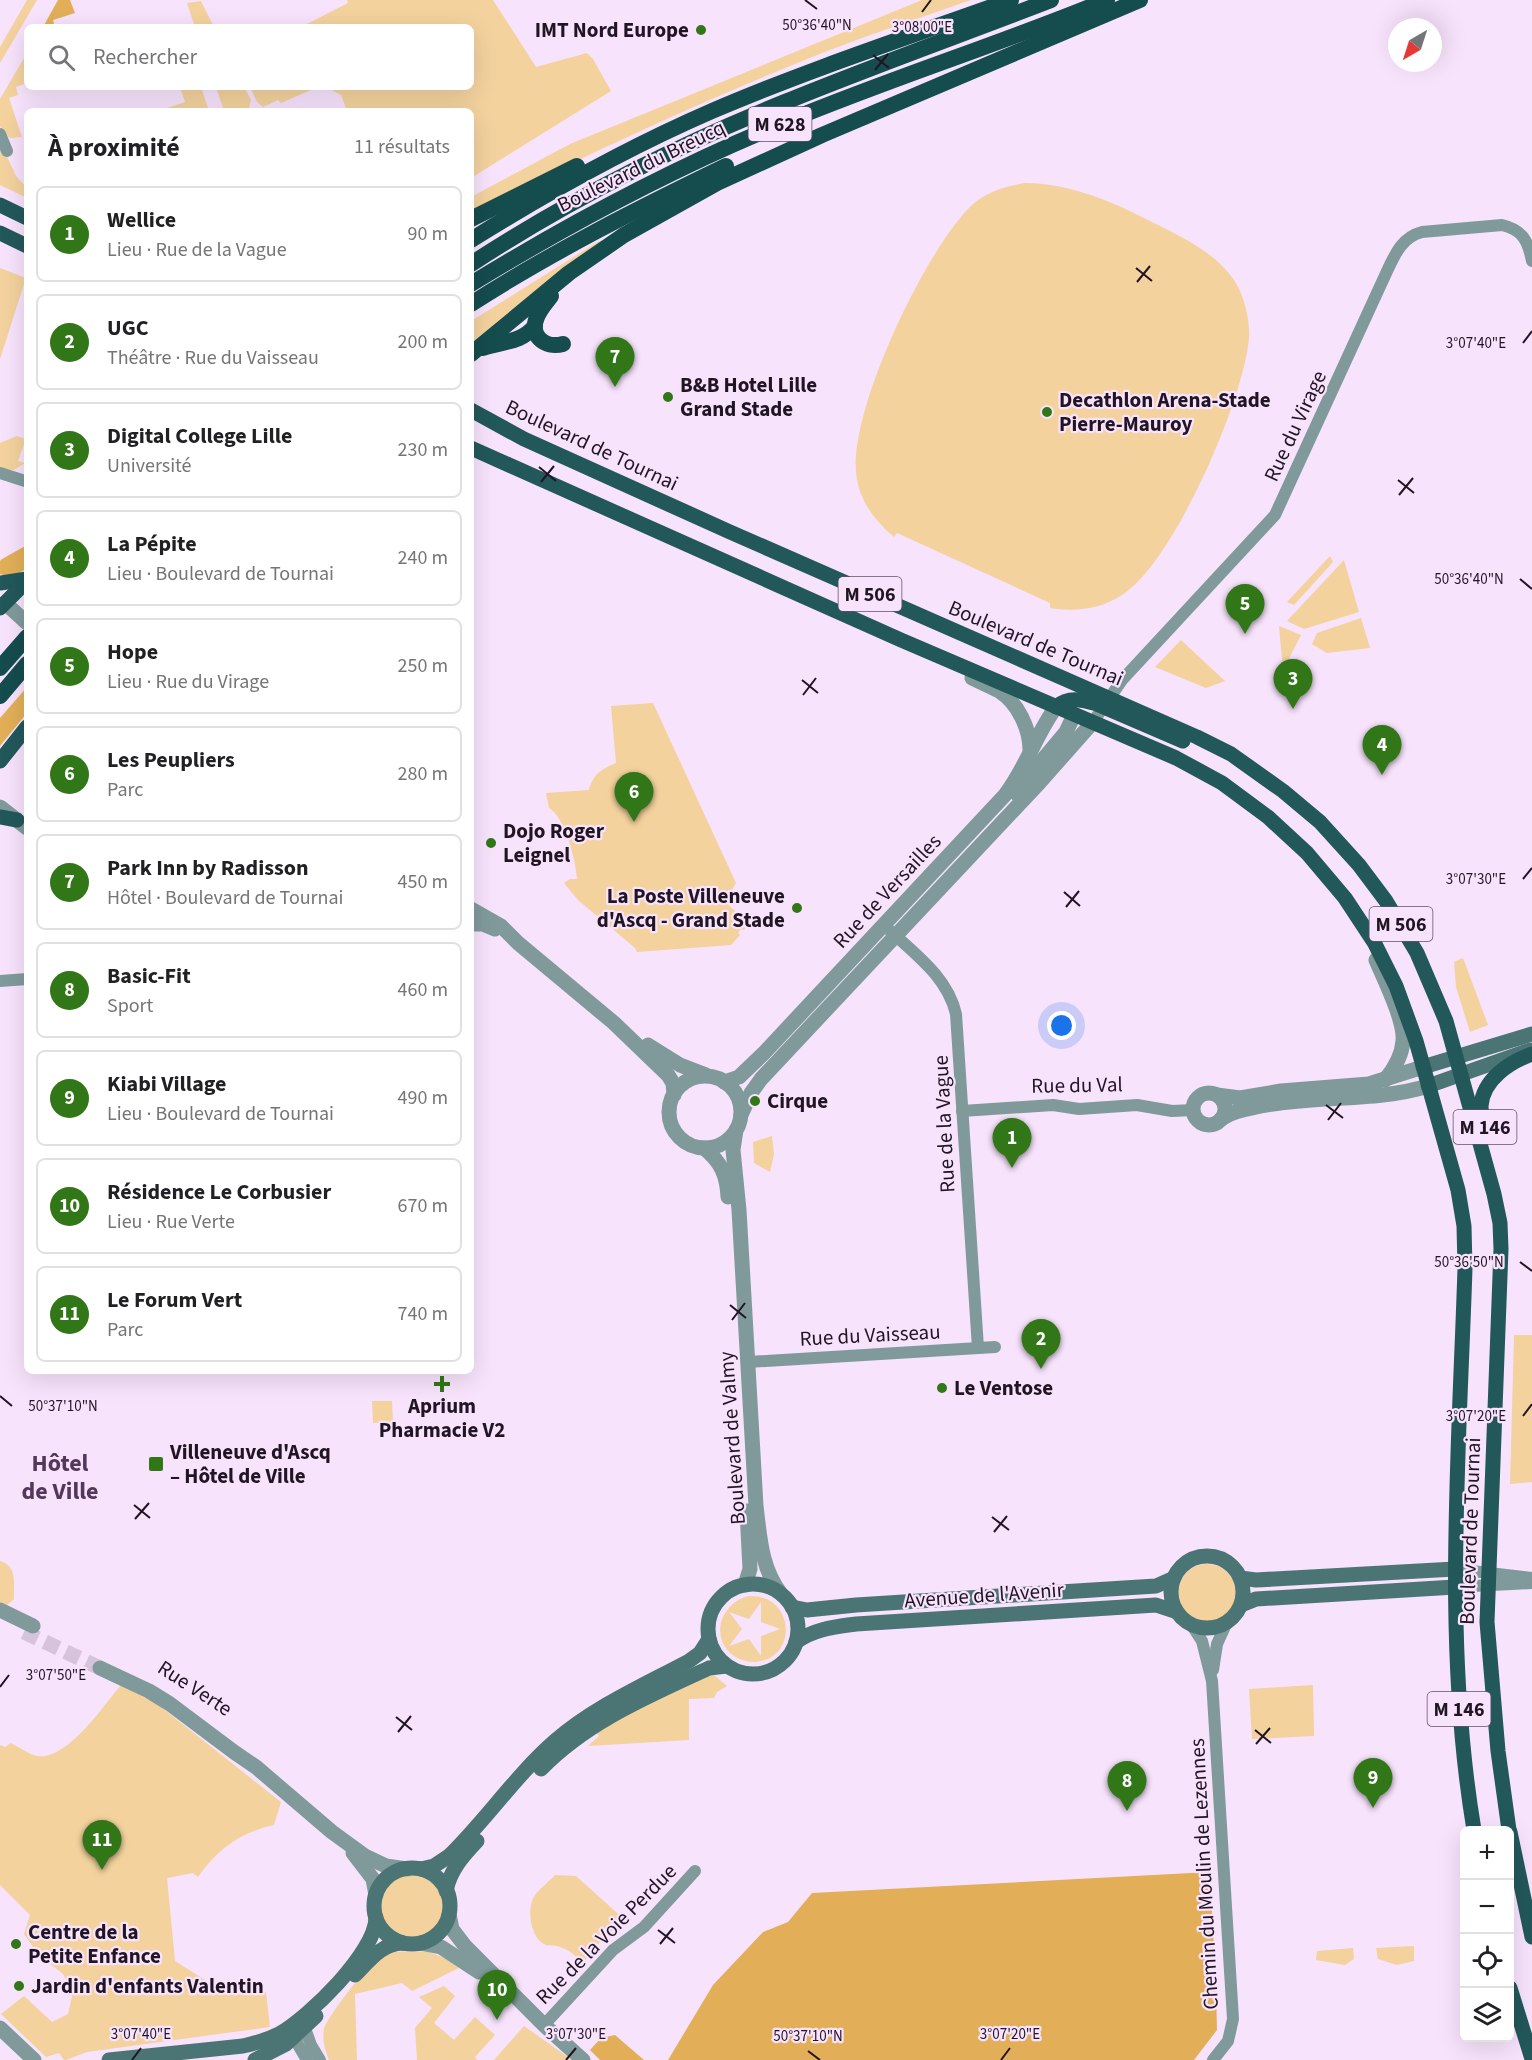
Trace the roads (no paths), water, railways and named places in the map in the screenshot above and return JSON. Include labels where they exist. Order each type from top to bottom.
[{"type":"highway","name":"M 628","points":[[474,238],[576,179],[711,112],[811,71],[1011,0]]},
{"type":"highway","name":"Boulevard du Breucq","points":[[474,262],[587,196],[721,129],[795,98],[1052,0]]},
{"type":"highway","name":"Boulevard du Breucq","points":[[474,282],[616,200],[740,141],[1107,0]]},
{"type":"highway","name":"M 628","points":[[474,351],[569,273],[632,230],[742,170],[1140,0]]},
{"type":"highway","name":"M 628","points":[[474,302],[594,232],[732,164],[836,120],[973,71]]},
{"type":"highway","points":[[474,218],[611,150],[681,121],[711,112]]},
{"type":"highway","points":[[474,352],[504,341],[525,337],[535,326],[543,307],[569,273]]},
{"type":"highway","points":[[512,341],[545,356],[562,350],[544,343],[537,334],[535,326]]},
{"type":"highway","points":[[0,668],[24,640]]},
{"type":"highway","points":[[0,696],[24,668]]},
{"type":"main road","points":[[0,205],[24,217]]},
{"type":"main road","points":[[0,233],[24,245]]},
{"type":"main road","name":"Boulevard de Tournai","points":[[474,412],[538,445],[740,537],[1054,674],[1106,702],[1268,779],[1320,822],[1350,853],[1379,891],[1425,968],[1441,1006],[1494,1194],[1500,1223],[1498,1353],[1487,1622],[1500,1771],[1508,1826]]},
{"type":"main road","name":"M 506","points":[[474,449],[1056,707]]},
{"type":"main road","points":[[0,583],[24,580]]},
{"type":"main road","points":[[2,604],[24,583]]},
{"type":"main road","name":"M 506","points":[[1054,674],[1068,688],[1074,707],[1083,700],[1106,702]]},
{"type":"main road","points":[[1056,707],[1063,701],[1074,707]]},
{"type":"main road","name":"Boulevard de Tournai","points":[[1074,707],[1093,722],[1186,763],[1214,778],[1245,798],[1279,826],[1330,879],[1359,918],[1380,952],[1410,1022],[1458,1190],[1465,1240],[1455,1587],[1459,1713],[1465,1776],[1473,1826]]},
{"type":"main road","points":[[0,760],[24,731]]},
{"type":"main road","points":[[0,817],[22,824]]},
{"type":"main road","points":[[1423,1067],[1532,1034]]},
{"type":"main road","name":"M 146","points":[[1428,1086],[1532,1052]]},
{"type":"main road","name":"M 146","points":[[1500,1223],[1498,1176],[1482,1113],[1482,1101],[1488,1086],[1502,1071],[1532,1052]]},
{"type":"main road","points":[[1206,1556],[1226,1561],[1240,1578],[1243,1591],[1241,1605],[1227,1622],[1209,1628],[1191,1624],[1177,1612],[1171,1595],[1174,1578],[1187,1562],[1206,1556]]},
{"type":"main road","points":[[1240,1578],[1256,1580],[1455,1569]]},
{"type":"main road","name":"Avenue de l'Avenir","points":[[792,1607],[807,1610],[1156,1586],[1174,1578]]},
{"type":"main road","points":[[745,1585],[761,1585],[781,1594],[792,1607],[797,1621],[796,1642],[786,1660],[770,1671],[749,1674],[727,1666],[715,1654],[709,1639],[709,1620],[714,1606],[726,1593],[745,1585]]},
{"type":"main road","points":[[1241,1605],[1256,1599],[1455,1587]]},
{"type":"main road","name":"Avenue de l'Avenir","points":[[796,1642],[821,1629],[856,1624],[1156,1605],[1177,1612]]},
{"type":"main road","points":[[109,2060],[256,2043],[300,2028],[314,2007],[360,1956],[374,1933],[376,1894],[386,1878],[393,1873],[434,1866],[449,1856],[564,1733],[596,1712],[689,1661],[700,1653],[709,1639]]},
{"type":"main road","points":[[446,1891],[452,1873],[464,1855],[558,1753],[597,1723],[619,1710],[709,1668],[727,1666]]},
{"type":"main road","name":"Boulevard de Tournai","points":[[1514,1854],[1532,1937]]},
{"type":"main road","points":[[256,2060],[275,2052],[374,1955],[389,1946],[428,1941],[439,1933],[449,1914],[450,1902],[446,1891],[436,1877],[414,1869]]},
{"type":"main road","points":[[376,1918],[382,1930],[389,1937],[413,1944]]},
{"type":"main road","points":[[1514,2004],[1532,2059]]},
{"type":"street","points":[[0,134],[7,150]]},
{"type":"street","name":"Rue du Virage","points":[[1093,722],[1122,680],[1278,510],[1388,269],[1406,240],[1422,232],[1502,225],[1513,228],[1524,237],[1529,245],[1532,261]]},
{"type":"street","points":[[0,473],[24,482]]},
{"type":"street","points":[[2,604],[24,621]]},
{"type":"street","name":"M 506","points":[[901,640],[942,664],[1003,694],[1014,705],[1026,727],[1030,751]]},
{"type":"street","name":"Rue de Versailles","points":[[739,1122],[748,1098],[759,1082],[1005,795],[1056,707]]},
{"type":"street","name":"Rue de Versailles","points":[[946,880],[969,848],[1023,788],[1066,732],[1074,707]]},
{"type":"street","name":"Rue de Versailles","points":[[718,1080],[736,1079],[751,1066],[890,930],[946,880],[1039,783],[1093,722]]},
{"type":"street","points":[[0,807],[22,824]]},
{"type":"street","points":[[474,910],[493,920],[614,1023],[668,1075],[673,1083],[674,1095],[669,1114],[674,1130],[686,1143],[704,1148],[713,1148],[724,1143],[739,1122],[738,1098],[734,1091],[718,1080],[680,1065],[614,1023]]},
{"type":"street","name":"M 506","points":[[1359,918],[1404,1036],[1398,1059],[1385,1080]]},
{"type":"street","points":[[474,924],[491,927],[518,943]]},
{"type":"street","name":"Rue de la Vague","points":[[890,930],[933,971],[950,995],[957,1024],[978,1348]]},
{"type":"street","points":[[0,981],[24,979]]},
{"type":"street","points":[[1423,1067],[1369,1084],[1281,1091],[1240,1098],[1209,1093],[1200,1096],[1194,1103],[1193,1110],[1196,1118],[1203,1124],[1212,1124],[1232,1113],[1273,1104],[1405,1092],[1428,1086]]},
{"type":"street","points":[[674,1095],[681,1085],[692,1079],[718,1080]]},
{"type":"street","points":[[1217,1095],[1225,1106],[1221,1119]]},
{"type":"street","name":"Rue du Val","points":[[962,1111],[1053,1105],[1079,1109],[1137,1105],[1172,1111],[1193,1110]]},
{"type":"street","name":"Boulevard de Valmy","points":[[739,1122],[733,1150],[738,1191],[760,1542],[768,1574],[781,1594]]},
{"type":"street","name":"Boulevard de Valmy","points":[[704,1148],[720,1164],[727,1186],[750,1563],[749,1576],[745,1585]]},
{"type":"street","name":"Rue du Vaisseau","points":[[748,1362],[995,1347]]},
{"type":"street","points":[[1455,1569],[1488,1579],[1532,1583]]},
{"type":"street","points":[[1455,1587],[1488,1579],[1532,1578]]},
{"type":"street","points":[[0,1610],[28,1629],[10,1627],[0,1618]]},
{"type":"street","name":"Chemin du Moulin de Lezennes","points":[[1212,1681],[1217,1644],[1227,1622]]},
{"type":"street","name":"Chemin du Moulin de Lezennes","points":[[1191,1624],[1203,1641],[1212,1681],[1233,2019],[1228,2041],[1213,2060]]},
{"type":"street","name":"Rue Verte","points":[[100,1663],[163,1699],[256,1767],[332,1832],[375,1862],[394,1868],[414,1869]]},
{"type":"street","name":"Rue Verte","points":[[332,1832],[368,1871],[373,1879],[376,1894]]},
{"type":"street","name":"Rue de la Voie Perdue","points":[[544,2025],[612,1950],[644,1927],[695,1871]]},
{"type":"street","points":[[449,1914],[452,1929],[465,1947],[583,2060]]},
{"type":"street","points":[[413,1944],[441,1947],[457,1956],[544,2025]]},
{"type":"street","points":[[0,2028],[34,2060]]},
{"type":"street","points":[[300,2028],[300,2049],[307,2060]]},
{"type":"street","points":[[300,2028],[320,2060]]},
{"type":"street","points":[[256,2060],[261,2060]]},
{"type":"tunnel","points":[[24,1632],[100,1668]]},
{"type":"place","name":"IMT Nord Europe","points":[[701,30]]},
{"type":"place","name":"Park Inn by Radisson","points":[[615,387]]},
{"type":"place","name":"B&B Hotel Lille Grand Stade","points":[[668,397]]},
{"type":"place","name":"Decathlon Arena-Stade Pierre-Mauroy","points":[[1047,412]]},
{"type":"place","name":"Hope","points":[[1245,634]]},
{"type":"place","name":"Digital College Lille","points":[[1293,709]]},
{"type":"place","name":"La Pépite","points":[[1382,775]]},
{"type":"place","name":"Les Peupliers","points":[[634,822]]},
{"type":"place","name":"Dojo Roger Leignel","points":[[491,843]]},
{"type":"place","name":"La Poste Villeneuve d'Ascq - Grand Stade","points":[[797,908]]},
{"type":"place","name":"Cirque","points":[[755,1101]]},
{"type":"place","name":"Wellice","points":[[1012,1168]]},
{"type":"place","name":"UGC","points":[[1041,1369]]},
{"type":"place","name":"Aprium Pharmacie V2","points":[[442,1384]]},
{"type":"place","name":"Le Ventose","points":[[942,1388]]},
{"type":"place","name":"Villeneuve d'Ascq – Hôtel de Ville","points":[[156,1464]]},
{"type":"place","name":"Kiabi Village","points":[[1373,1808]]},
{"type":"place","name":"Basic-Fit","points":[[1127,1811]]},
{"type":"place","name":"Le Forum Vert","points":[[102,1870]]},
{"type":"place","name":"Centre de la Petite Enfance","points":[[16,1944]]},
{"type":"place","name":"Jardin d'enfants Valentin","points":[[19,1986]]},
{"type":"place","name":"Résidence Le Corbusier","points":[[497,2020]]},
{"type":"district","name":"Hôtel de Ville","points":[[60,1477]]}]
